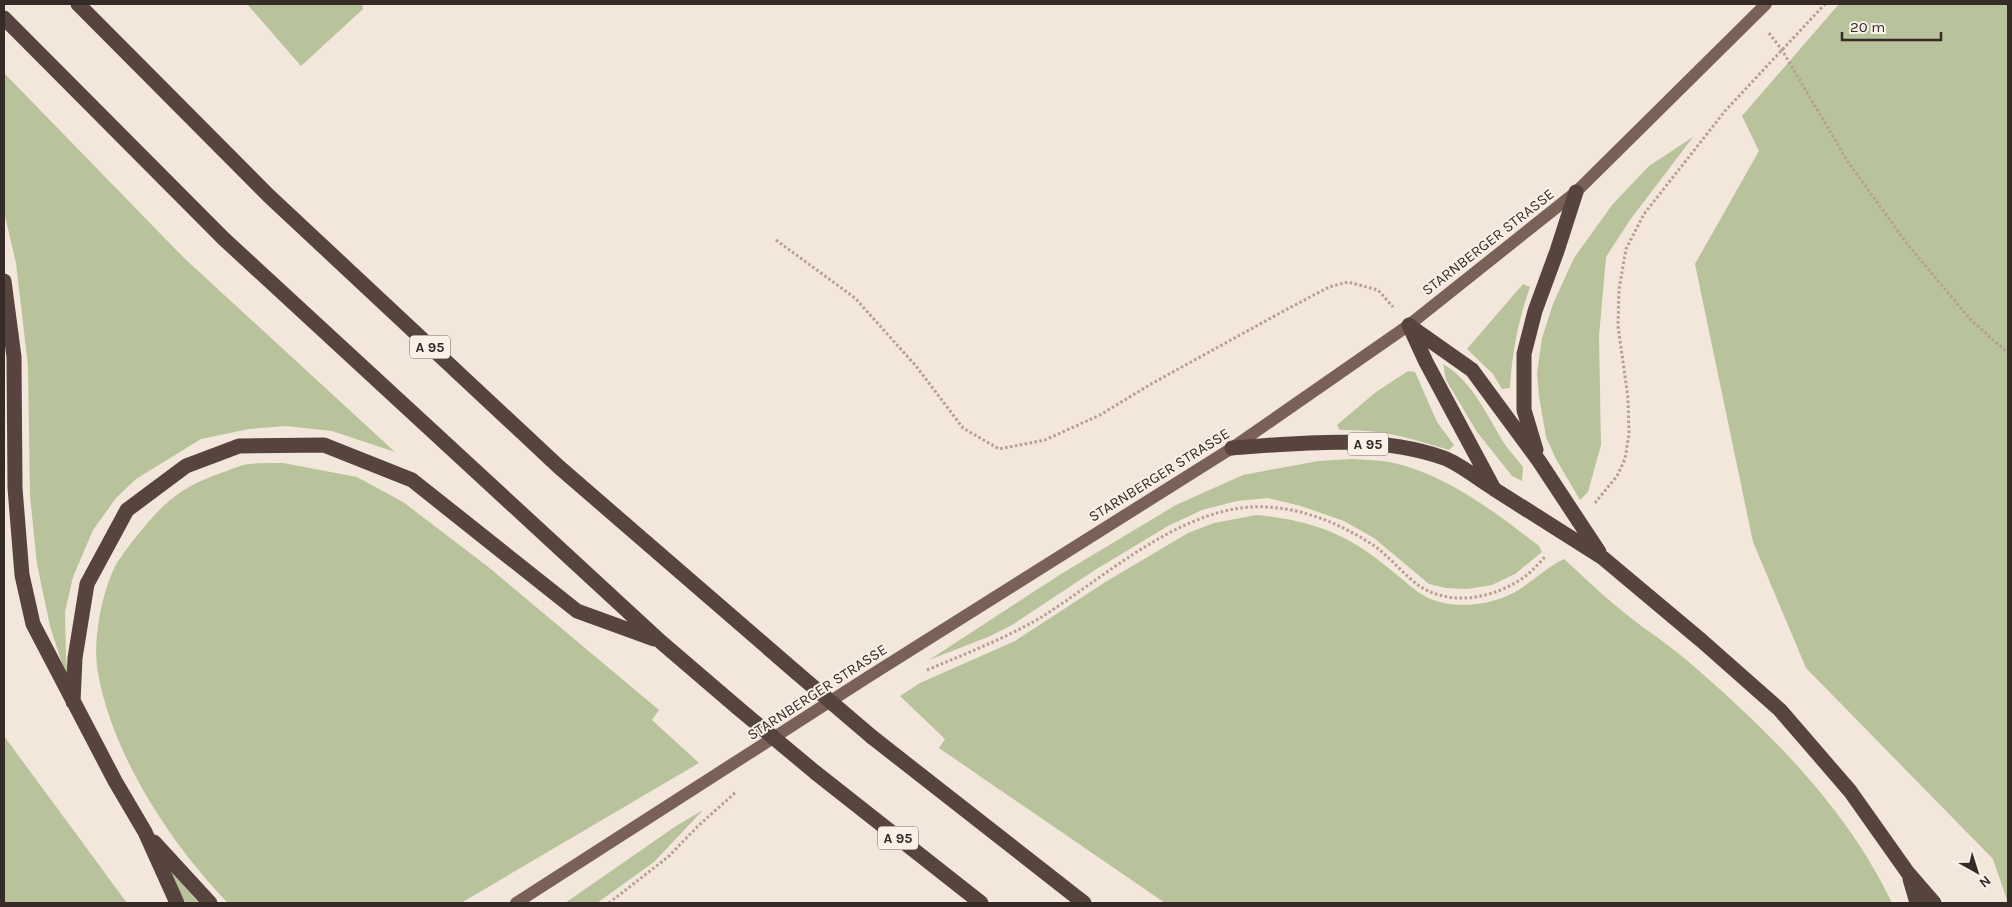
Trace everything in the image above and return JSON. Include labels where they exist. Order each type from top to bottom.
[{"type":"highway","name":"A 95","points":[[78,4],[269,196],[544,453],[872,737],[1084,903]]},
{"type":"highway","name":"A 95","points":[[4,18],[224,239],[661,642],[816,772],[981,903]]},
{"type":"highway","points":[[1539,461],[1524,410],[1524,354],[1535,311],[1557,252],[1576,192]]},
{"type":"highway","points":[[4,280],[14,357],[15,488],[22,575],[33,624],[115,781],[145,832],[177,903]]},
{"type":"highway","points":[[1409,325],[1472,370],[1539,461],[1602,558]]},
{"type":"highway","points":[[1409,325],[1426,362],[1494,489],[1602,558],[1702,641],[1780,710],[1850,791],[1908,873],[1934,903]]},
{"type":"highway","name":"A 95","points":[[1232,448],[1319,442],[1358,443],[1402,448],[1445,459],[1494,489]]},
{"type":"highway","points":[[73,702],[75,658],[87,584],[127,510],[186,466],[239,446],[324,445],[412,480],[577,611],[661,642]]},
{"type":"highway","points":[[145,832],[210,903]]},
{"type":"highway","points":[[1908,873],[1917,903]]},
{"type":"main road","name":"STARNBERGER STRASSE","points":[[516,903],[868,677],[1232,448],[1409,325],[1576,192],[1766,4]]},
{"type":"path","points":[[1591,507],[1617,476],[1625,459],[1629,434],[1628,398],[1618,326],[1618,289],[1626,249],[1644,214],[1725,110],[1825,4]]},
{"type":"path","points":[[1755,15],[1782,50],[1848,162],[1908,245],[1970,319],[2008,354]]},
{"type":"path","points":[[776,240],[855,298],[916,366],[963,428],[999,449],[1045,440],[1100,416],[1151,384],[1329,287],[1348,282],[1378,290],[1409,325]]},
{"type":"path","points":[[924,671],[1000,639],[1039,618],[1150,543],[1192,521],[1230,509],[1265,507],[1289,509],[1315,516],[1344,528],[1373,545],[1418,584],[1436,595],[1460,598],[1483,595],[1505,588],[1528,575],[1546,556]]},
{"type":"path","points":[[609,903],[668,857],[699,825],[744,787]]},
{"type":"green space","points":[[247,4],[362,4],[363,9],[301,66]]},
{"type":"green space","points":[[1839,4],[2008,4],[2008,903],[1993,859],[1806,668],[1753,542],[1695,264],[1759,151],[1742,116]]},
{"type":"green space","points":[[4,73],[184,258],[395,452],[332,431],[286,426],[249,429],[201,439],[136,479],[116,498],[93,530],[73,577],[65,612],[66,658],[69,685],[50,626],[37,564],[30,496],[28,366],[16,263],[4,212]]},
{"type":"green space","points":[[1693,137],[1630,220],[1606,257],[1599,336],[1601,445],[1588,492],[1580,500],[1556,459],[1546,437],[1537,373],[1542,338],[1553,304],[1574,258],[1612,205],[1649,166]]},
{"type":"green space","points":[[1523,284],[1530,287],[1516,337],[1510,388],[1502,389],[1493,374],[1467,349]]},
{"type":"green space","points":[[1443,364],[1463,380],[1479,401],[1506,446],[1523,467],[1522,481],[1512,476],[1477,432],[1446,380]]},
{"type":"green space","points":[[1408,371],[1415,372],[1437,422],[1454,445],[1449,450],[1395,435],[1369,431],[1340,430],[1337,425],[1376,392]]},
{"type":"green space","points":[[1352,459],[1394,463],[1414,469],[1453,486],[1506,521],[1539,546],[1542,552],[1515,574],[1492,585],[1467,589],[1446,588],[1429,584],[1374,538],[1344,521],[1301,506],[1268,498],[1237,501],[1202,510],[1168,526],[1095,570],[1012,625],[988,637],[929,660],[1061,574],[1176,505],[1243,475],[1318,461]]},
{"type":"green space","points":[[283,463],[357,477],[403,502],[487,566],[659,710],[652,720],[699,763],[461,903],[228,903],[206,879],[165,826],[130,766],[116,736],[98,673],[96,661],[97,632],[107,587],[117,563],[163,506],[202,480],[235,468],[249,464]]},
{"type":"green space","points":[[1256,515],[1301,522],[1333,533],[1365,550],[1421,594],[1430,599],[1449,604],[1480,604],[1499,599],[1517,591],[1564,559],[1614,604],[1684,658],[1773,740],[1827,801],[1873,867],[1892,903],[1165,903],[939,748],[945,739],[900,696],[920,683],[1015,641],[1107,581],[1188,533],[1214,523]]},
{"type":"green space","points":[[4,736],[127,903],[4,903]]},
{"type":"green space","points":[[703,810],[654,862],[597,903],[565,903],[676,826]]},
{"type":"green space","points":[[166,864],[199,903],[186,903]]}]
